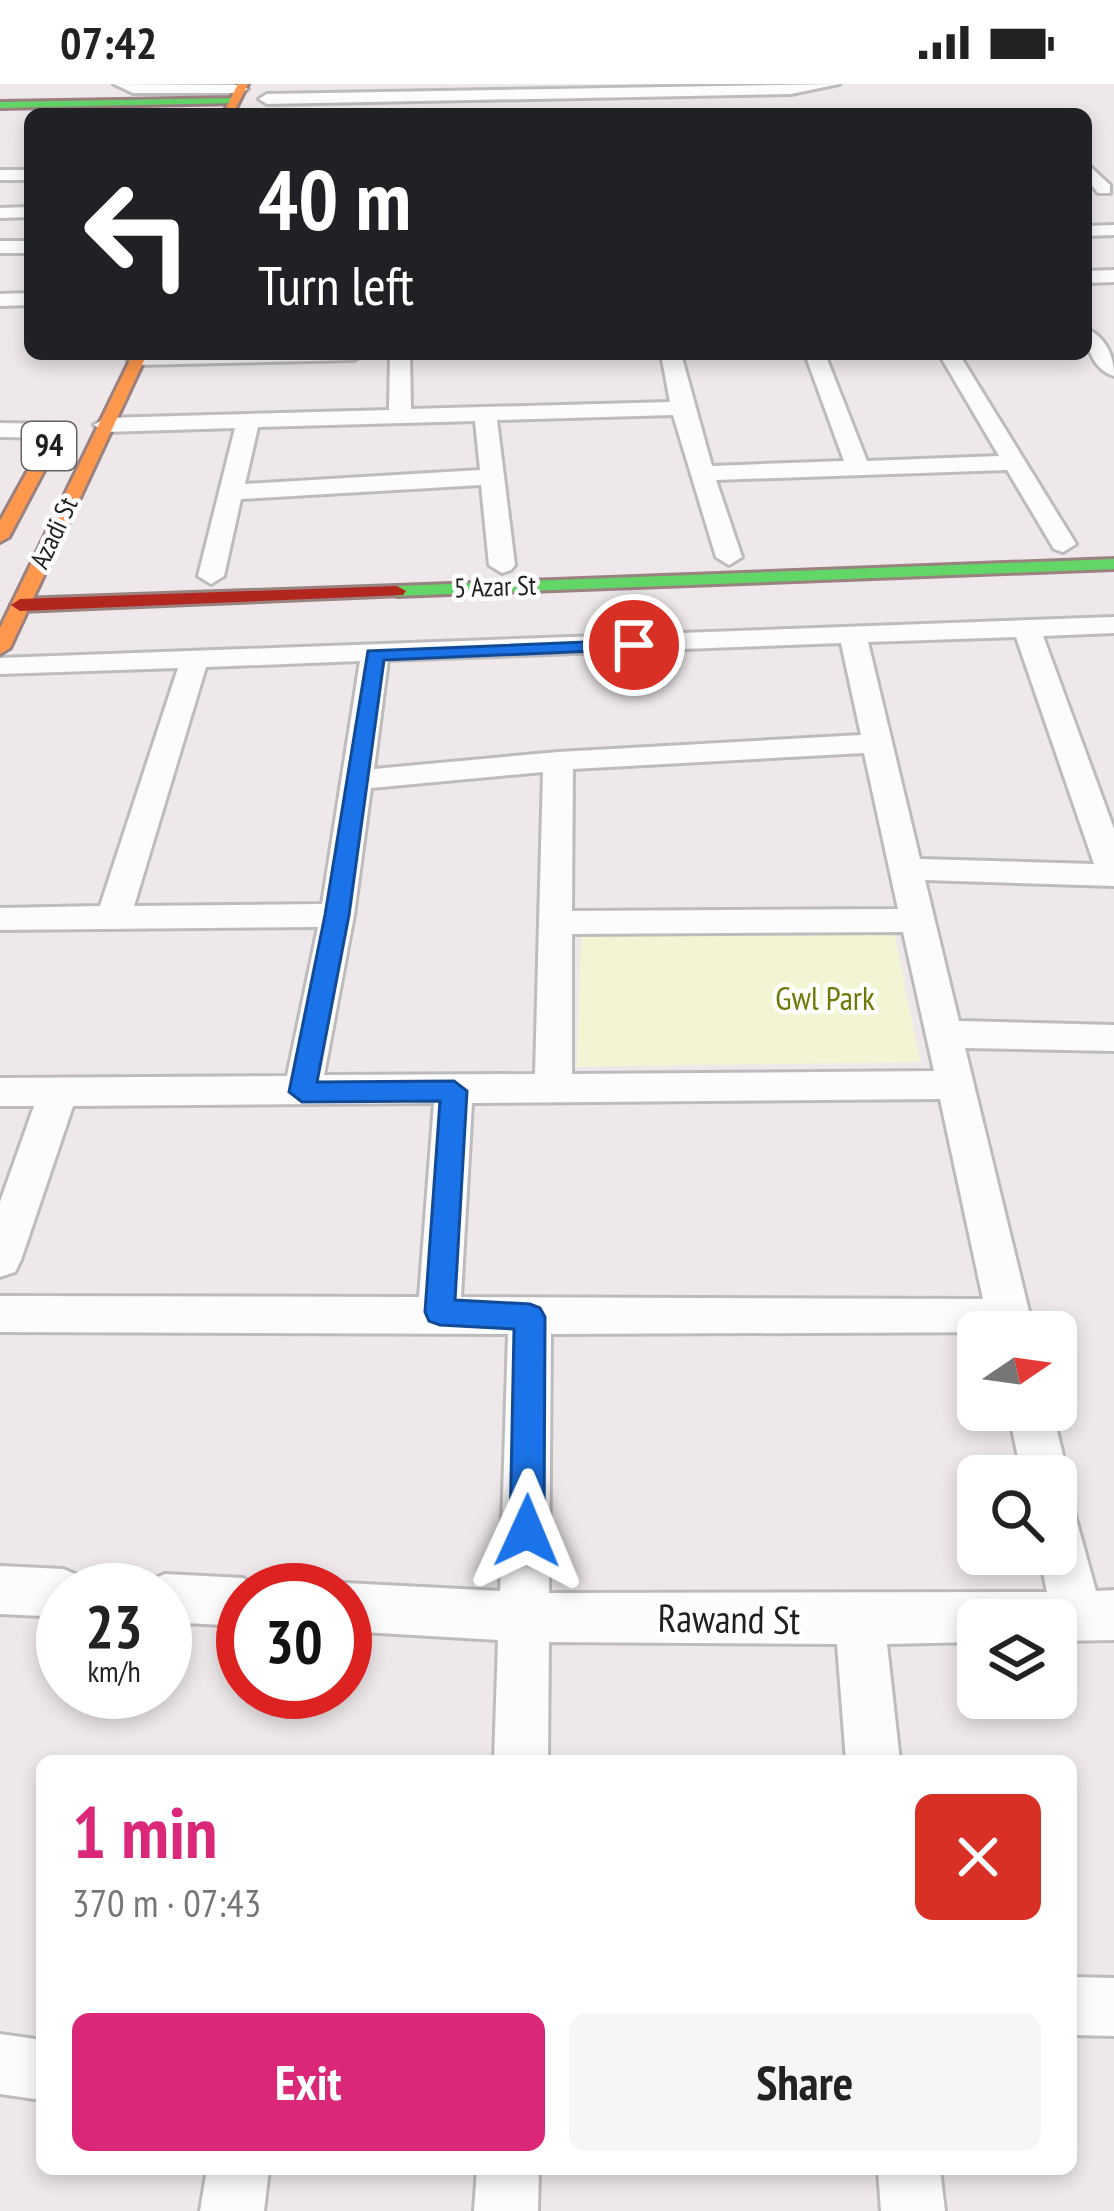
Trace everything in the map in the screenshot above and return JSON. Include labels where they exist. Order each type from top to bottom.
[{"type":"main road","points":[[0,105],[250,98]]},
{"type":"main road","name":"Azadi St","points":[[0,648],[137,360]]},
{"type":"main road","name":"Azadi St","points":[[0,537],[62,422]]},
{"type":"main road","name":"5 Azar St","points":[[25,594],[211,576],[729,557],[840,564],[1114,542]]},
{"type":"main road","name":"5 Azar St","points":[[25,594],[840,564],[1114,564]]},
{"type":"street","points":[[121,84],[133,89],[250,98],[387,99],[499,96],[566,84]]},
{"type":"street","points":[[525,90],[822,89]]},
{"type":"street","points":[[499,96],[500,108]]},
{"type":"street","points":[[1092,342],[1114,370]]},
{"type":"street","points":[[400,360],[400,415]]},
{"type":"street","points":[[672,360],[682,407],[729,557]]},
{"type":"street","points":[[817,360],[857,466]]},
{"type":"street","points":[[953,360],[1063,544]]},
{"type":"street","points":[[105,425],[682,407]]},
{"type":"street","points":[[485,414],[502,565]]},
{"type":"street","points":[[211,576],[248,420]]},
{"type":"street","points":[[0,430],[62,422]]},
{"type":"street","points":[[702,473],[1014,463]]},
{"type":"street","points":[[231,492],[490,477]]},
{"type":"street","points":[[0,666],[1114,625]]},
{"type":"street","points":[[906,869],[1114,874],[1027,629]]},
{"type":"street","points":[[853,637],[1007,1311]]},
{"type":"street","points":[[302,1092],[337,915],[375,655]]},
{"type":"street","points":[[113,920],[194,660]]},
{"type":"street","points":[[356,780],[558,761],[878,743]]},
{"type":"street","points":[[553,1087],[558,761]]},
{"type":"street","points":[[0,919],[337,915]]},
{"type":"street","points":[[558,923],[918,920]]},
{"type":"street","points":[[944,1034],[1114,1038]]},
{"type":"street","points":[[0,1092],[956,1085]]},
{"type":"street","points":[[440,1312],[454,1091]]},
{"type":"street","points":[[0,1260],[58,1094]]},
{"type":"street","points":[[0,1314],[440,1312],[957,1323]]},
{"type":"street","points":[[521,1755],[530,1317]]},
{"type":"street","points":[[1077,1572],[1095,1614]]},
{"type":"street","points":[[0,1590],[36,1592]]},
{"type":"street","name":"Rawand St","points":[[372,1608],[526,1617],[860,1620],[1095,1614]]},
{"type":"street","points":[[860,1620],[871,1755]]},
{"type":"street","points":[[1077,2006],[1114,2007]]},
{"type":"street","points":[[0,2064],[36,2069]]},
{"type":"street","points":[[232,2211],[237,2175]]},
{"type":"street","points":[[506,2211],[508,2175]]},
{"type":"street","points":[[910,2175],[913,2211]]},
{"type":"green space","name":"Gwl Park","points":[[894,932],[920,1062],[577,1067],[581,936]]},
{"type":"traffic: fast","points":[[0,105],[236,100]]},
{"type":"traffic: fast","points":[[397,591],[1114,564]]},
{"type":"traffic: slow","points":[[231,108],[243,84]]},
{"type":"traffic: slow","points":[[0,648],[137,360]]},
{"type":"traffic: slow","points":[[0,537],[48,448]]},
{"type":"traffic: jam","points":[[20,605],[397,591]]},
{"type":"route","points":[[527,1531],[530,1317],[440,1312],[454,1091],[302,1092],[337,915],[375,655],[634,645]]}]
